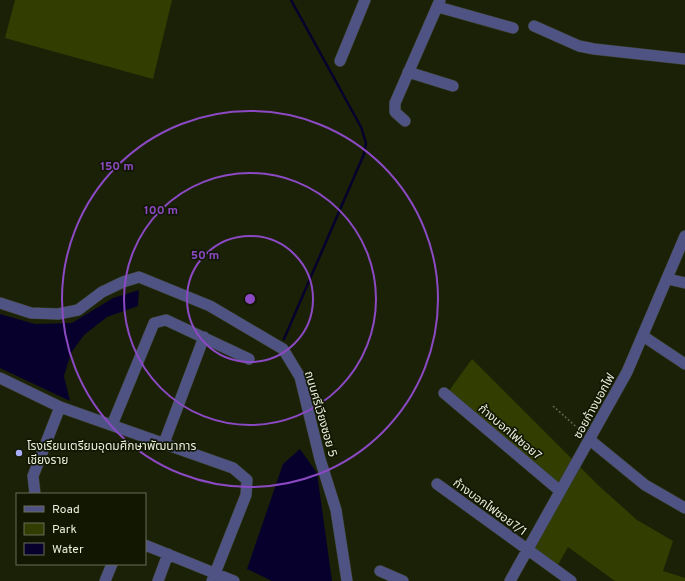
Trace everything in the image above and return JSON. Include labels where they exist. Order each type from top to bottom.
[{"type":"street","points":[[340,61],[365,0]]},
{"type":"street","points":[[405,121],[395,112],[394,103],[439,3],[513,28]]},
{"type":"street","points":[[534,26],[579,46],[608,51],[685,59]]},
{"type":"street","points":[[408,72],[453,86]]},
{"type":"street","name":"ซอยก้างบอกไฟ","points":[[510,581],[627,372],[668,279],[685,236]]},
{"type":"street","name":"ถนนศรีเวียงซอย 5","points":[[0,303],[31,313],[58,314],[78,310],[102,292],[123,282],[139,277],[161,284],[192,300],[210,306],[283,349],[300,377],[320,459],[336,510],[347,581]]},
{"type":"street","points":[[668,279],[685,283]]},
{"type":"street","points":[[112,425],[154,323],[166,320],[249,359]]},
{"type":"street","points":[[643,336],[685,364]]},
{"type":"street","points":[[164,443],[204,337]]},
{"type":"street","points":[[0,378],[60,407],[233,468],[247,480],[246,495],[214,577]]},
{"type":"street","name":"ก้างบอกไฟซอย7","points":[[444,393],[560,491]]},
{"type":"street","points":[[35,493],[33,476],[60,407]]},
{"type":"street","points":[[590,440],[645,485],[685,508]]},
{"type":"street","name":"ก้างบอกไฟซอย7/1","points":[[437,484],[527,551],[571,581]]},
{"type":"street","points":[[146,544],[214,577],[234,581]]},
{"type":"street","points":[[158,581],[168,554]]},
{"type":"street","points":[[105,581],[112,565]]},
{"type":"street","points":[[380,571],[403,581]]},
{"type":"path","points":[[554,406],[590,440]]},
{"type":"green space","points":[[15,0],[172,0],[153,79],[5,38]]},
{"type":"green space","points":[[472,359],[599,486],[637,520],[673,541],[663,571],[685,578],[685,581],[615,581],[568,547],[555,570],[527,551],[560,491],[446,395]]},
{"type":"water","points":[[139,290],[138,306],[107,317],[84,335],[71,353],[64,376],[70,401],[0,368],[0,314],[35,324],[72,323],[113,298]]},
{"type":"water","points":[[300,449],[317,473],[332,581],[272,581],[247,569],[283,464]]},
{"type":"waterway","points":[[284,339],[364,154],[366,143],[361,127],[291,0]]},
{"type":"place","name":"โรงเรียนเตรียมอุดมศึกษาพัฒนาการ เชียงราย","points":[[19,453]]}]
